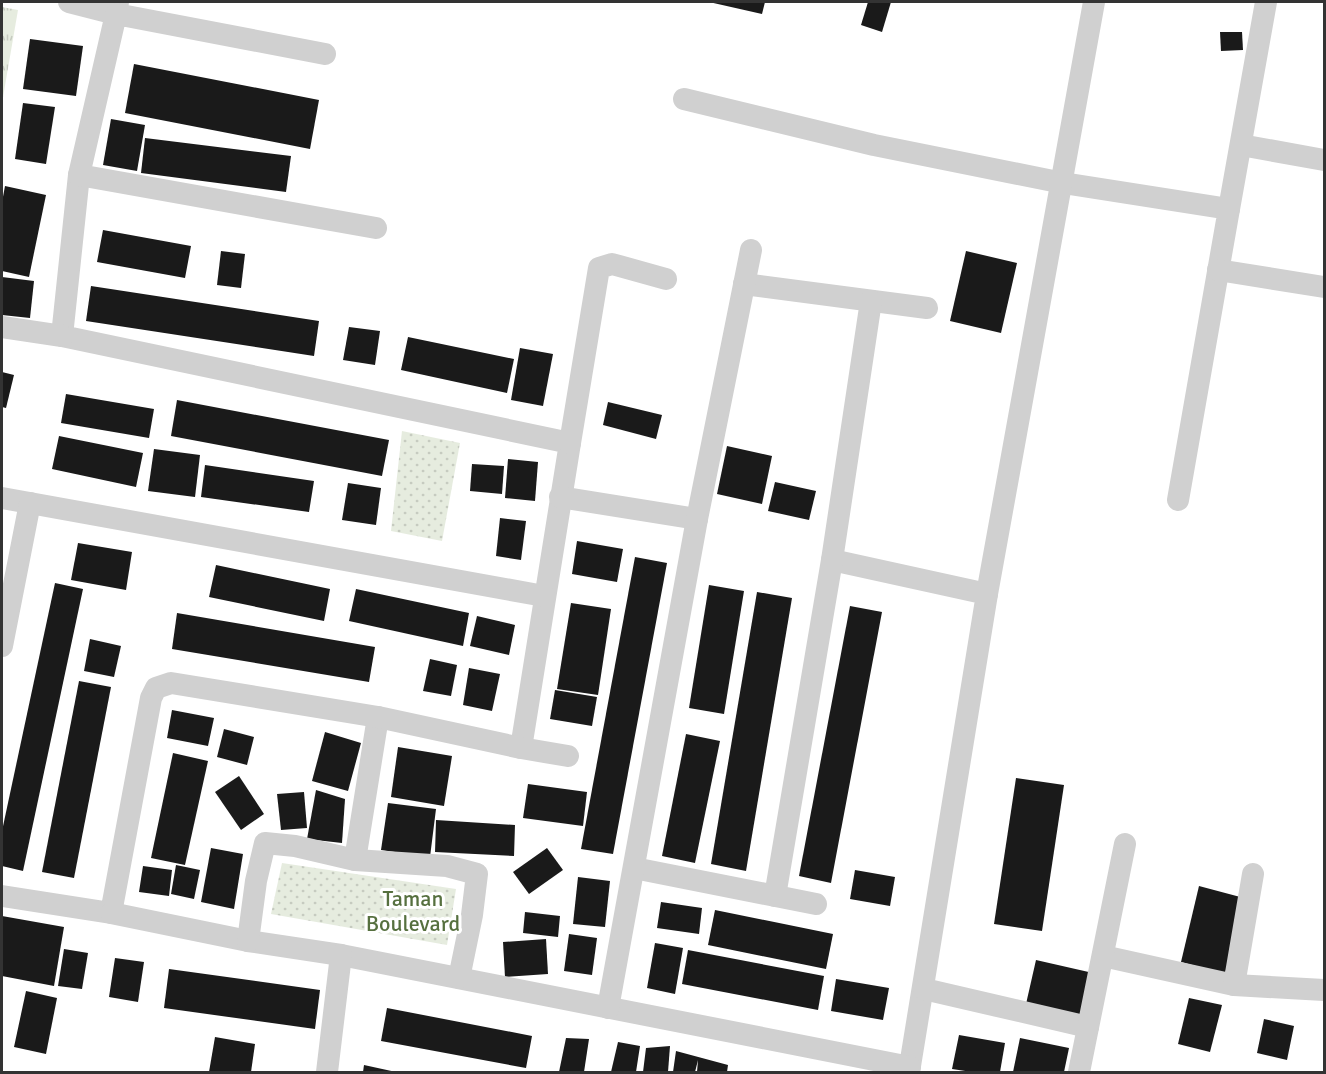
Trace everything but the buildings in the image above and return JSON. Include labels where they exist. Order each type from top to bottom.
[{"type":"street","points":[[69,2],[117,8],[325,54]]},
{"type":"street","points":[[2,896],[111,913],[248,941],[341,955],[909,1070],[987,594],[1094,2]]},
{"type":"street","points":[[1178,500],[1266,2]]},
{"type":"street","points":[[62,336],[79,175],[117,8]]},
{"type":"street","points":[[684,99],[874,145],[1063,183],[1229,209]]},
{"type":"street","points":[[1240,145],[1324,160]]},
{"type":"street","points":[[79,175],[376,228]]},
{"type":"street","points":[[608,1008],[697,519],[751,250]]},
{"type":"street","points":[[521,748],[599,268],[612,264],[666,279]]},
{"type":"street","points":[[1218,270],[1324,287]]},
{"type":"street","points":[[744,284],[927,308]]},
{"type":"street","points":[[775,896],[832,560],[871,301]]},
{"type":"street","points":[[2,327],[62,336],[570,442]]},
{"type":"street","points":[[561,497],[697,519]]},
{"type":"street","points":[[2,498],[544,596]]},
{"type":"street","points":[[2,646],[30,503]]},
{"type":"street","points":[[832,560],[987,594]]},
{"type":"street","points":[[111,913],[151,698],[156,688],[171,683],[378,717],[568,756]]},
{"type":"street","points":[[355,860],[378,717]]},
{"type":"street","points":[[248,941],[256,881],[266,843],[295,846],[355,860],[447,866],[477,874],[472,915],[459,978]]},
{"type":"street","points":[[1079,1072],[1125,844]]},
{"type":"street","points":[[634,868],[816,904]]},
{"type":"street","points":[[1234,985],[1253,874]]},
{"type":"street","points":[[327,1072],[341,955]]},
{"type":"street","points":[[1103,956],[1234,985],[1324,990]]},
{"type":"street","points":[[924,989],[1088,1027]]},
{"type":"green space","points":[[2,7],[18,10],[2,103]]},
{"type":"green space","points":[[402,431],[460,443],[442,541],[391,531]]},
{"type":"green space","name":"Taman Boulevard","points":[[282,863],[456,889],[447,945],[271,914]]}]
